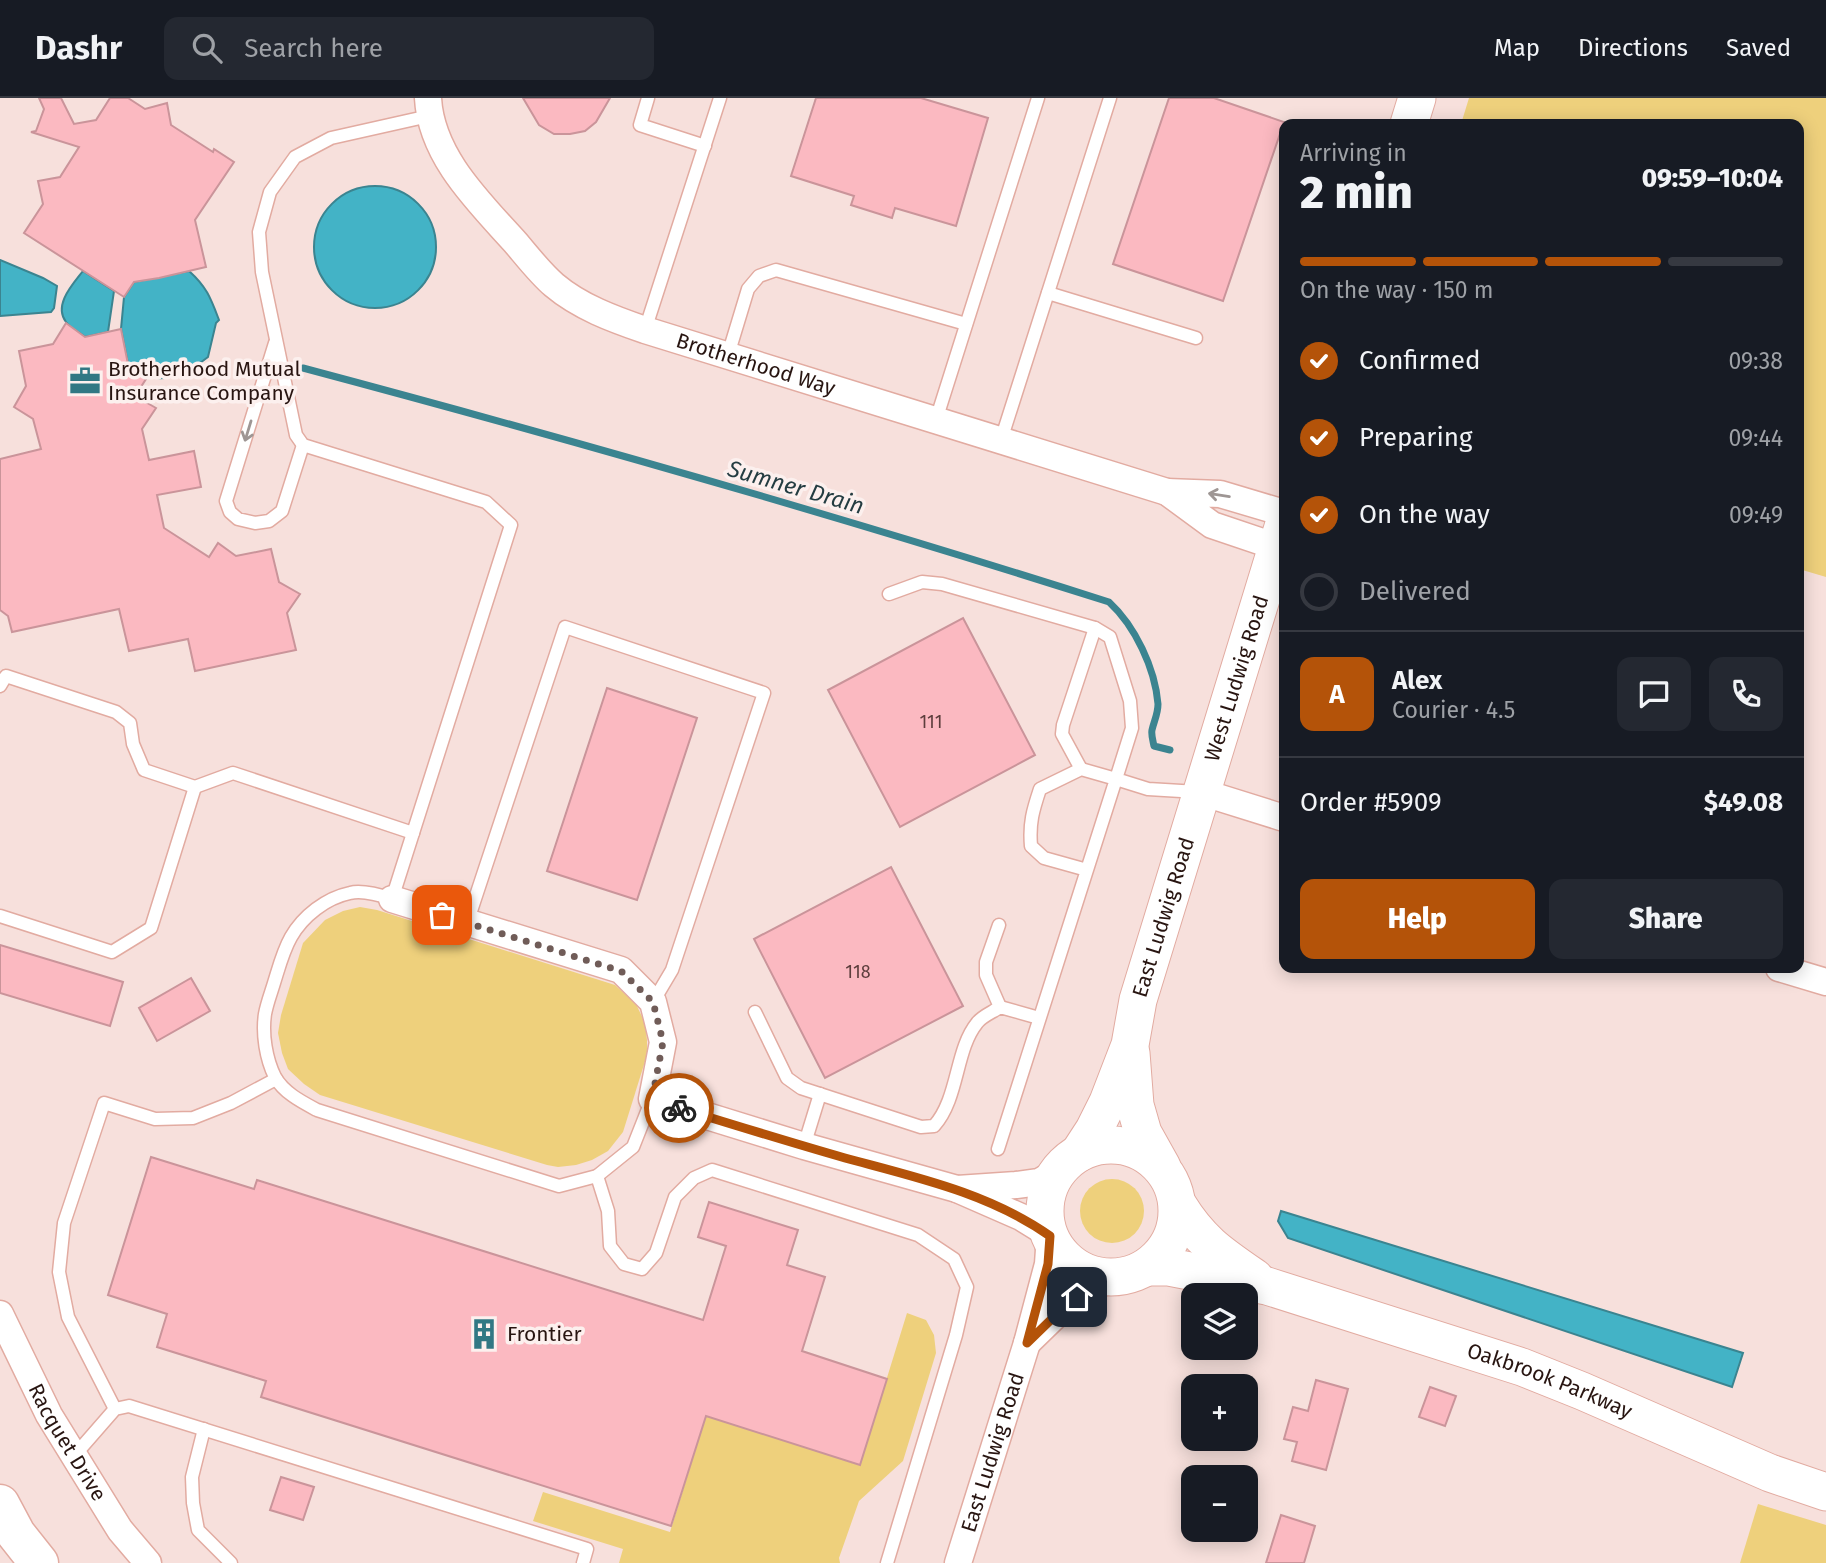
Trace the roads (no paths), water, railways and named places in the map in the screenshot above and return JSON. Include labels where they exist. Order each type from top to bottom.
[{"type":"highway","points":[[0,1504],[16,1534],[38,1563]]},
{"type":"main road","points":[[1411,119],[1417,98]]},
{"type":"main road","name":"West Ludwig Road","points":[[1201,792],[1279,538]]},
{"type":"main road","name":"East Ludwig Road","points":[[1069,1161],[1094,1129],[1130,1045],[1138,1000],[1201,792]]},
{"type":"main road","name":"East Ludwig Road","points":[[1130,1045],[1135,1105],[1143,1133],[1162,1167]]},
{"type":"main road","points":[[1114,1144],[1132,1147],[1162,1167],[1173,1185],[1178,1205],[1172,1238],[1163,1253],[1131,1272],[1099,1276],[1082,1270],[1057,1250],[1045,1217],[1046,1198],[1053,1180],[1069,1161],[1096,1146],[1114,1144]]},
{"type":"main road","name":"Oakbrook Parkway","points":[[1178,1205],[1191,1227],[1214,1250],[1267,1286]]},
{"type":"main road","name":"Oakbrook Parkway","points":[[1131,1272],[1169,1267],[1267,1286],[1522,1367],[1770,1473],[1826,1492]]},
{"type":"street","name":"Brotherhood Way","points":[[429,107],[445,153],[465,187],[554,285],[593,311],[645,330],[1167,492],[1212,525],[1279,528]]},
{"type":"street","points":[[1201,792],[1279,816]]},
{"type":"street","points":[[392,899],[621,971],[653,1002],[663,1042],[652,1099],[957,1189],[1021,1217],[1050,1236]]},
{"type":"street","points":[[1796,973],[1826,982]]},
{"type":"street","points":[[957,1189],[1040,1182],[1069,1161]]},
{"type":"street","name":"East Ludwig Road","points":[[958,1563],[1027,1343],[1048,1264],[1050,1236]]},
{"type":"street","name":"East Ludwig Road","points":[[1027,1343],[1087,1289],[1131,1272]]},
{"type":"street","name":"Racquet Drive","points":[[0,1314],[49,1415],[120,1530],[148,1563]]},
{"type":"lane","points":[[648,98],[640,125],[705,146]]},
{"type":"lane","points":[[645,330],[720,98]]},
{"type":"lane","points":[[936,420],[1038,98]]},
{"type":"lane","points":[[1001,440],[1110,98]]},
{"type":"lane","points":[[429,107],[331,138],[295,158],[270,192],[259,232],[262,272],[275,343],[296,435],[303,445],[486,502],[510,525],[392,899],[382,895],[352,892],[327,901],[304,919],[291,937],[281,960],[265,1014],[264,1036],[268,1058],[276,1079],[294,1098],[317,1110],[559,1186],[597,1176],[633,1147],[652,1099]]},
{"type":"lane","points":[[728,355],[748,289],[759,276],[776,270],[967,324]]},
{"type":"lane","points":[[1048,293],[1196,338]]},
{"type":"lane","points":[[275,343],[226,501],[230,512],[238,519],[255,523],[269,521],[282,511],[303,445]]},
{"type":"lane","points":[[889,594],[922,582],[942,584],[1095,628],[1110,637],[1130,701],[1132,727],[998,1149]]},
{"type":"lane","points":[[467,923],[565,627],[764,693],[672,970],[653,1002]]},
{"type":"lane","points":[[1081,769],[1062,734],[1095,628]]},
{"type":"lane","points":[[0,687],[6,676],[116,712],[130,723],[133,744],[144,771],[195,787],[233,773],[413,832]]},
{"type":"lane","points":[[1087,870],[1044,858],[1031,846],[1030,818],[1040,789],[1081,769],[1148,789],[1201,792]]},
{"type":"lane","points":[[0,916],[112,952],[151,928],[195,787]]},
{"type":"lane","points":[[999,925],[986,962],[986,975],[1000,1007]]},
{"type":"lane","points":[[755,1012],[787,1078],[801,1088],[921,1126],[934,1126],[944,1115],[970,1034],[978,1020],[1000,1007],[1039,1018]]},
{"type":"lane","points":[[115,1409],[68,1317],[60,1272],[64,1223],[104,1103],[155,1119],[193,1118],[231,1103],[276,1079]]},
{"type":"lane","points":[[804,1146],[820,1094]]},
{"type":"lane","points":[[597,1176],[608,1211],[610,1246],[624,1264],[642,1269],[656,1253],[675,1197],[694,1178],[712,1170],[918,1235],[954,1259],[967,1287],[929,1427],[887,1563]]},
{"type":"lane","points":[[75,1456],[115,1409],[129,1406],[587,1549],[583,1563]]},
{"type":"lane","points":[[204,1429],[192,1477],[198,1530],[230,1563]]},
{"type":"water","points":[[375,186],[398,191],[418,204],[431,224],[436,247],[431,270],[418,290],[398,303],[375,308],[352,303],[332,290],[319,270],[314,247],[319,224],[332,204],[352,191]]},
{"type":"water","points":[[0,260],[57,286],[51,312],[0,316]]},
{"type":"water","points":[[83,271],[114,291],[108,332],[85,337],[68,324],[62,309],[66,295]]},
{"type":"water","points":[[189,271],[208,294],[219,320],[208,357],[172,377],[148,376],[128,364],[121,329],[124,297],[134,282]]},
{"type":"water","points":[[1281,1211],[1743,1353],[1732,1387],[1288,1238],[1278,1221]]},
{"type":"waterway","name":"Sumner Drain","points":[[303,368],[707,480],[1109,602],[1135,635],[1153,676],[1158,704],[1152,732],[1154,746],[1170,750]]},
{"type":"place","name":"Brotherhood Mutual Insurance Company","points":[[85,381]]},
{"type":"place","name":"Frontier","points":[[484,1334]]}]
